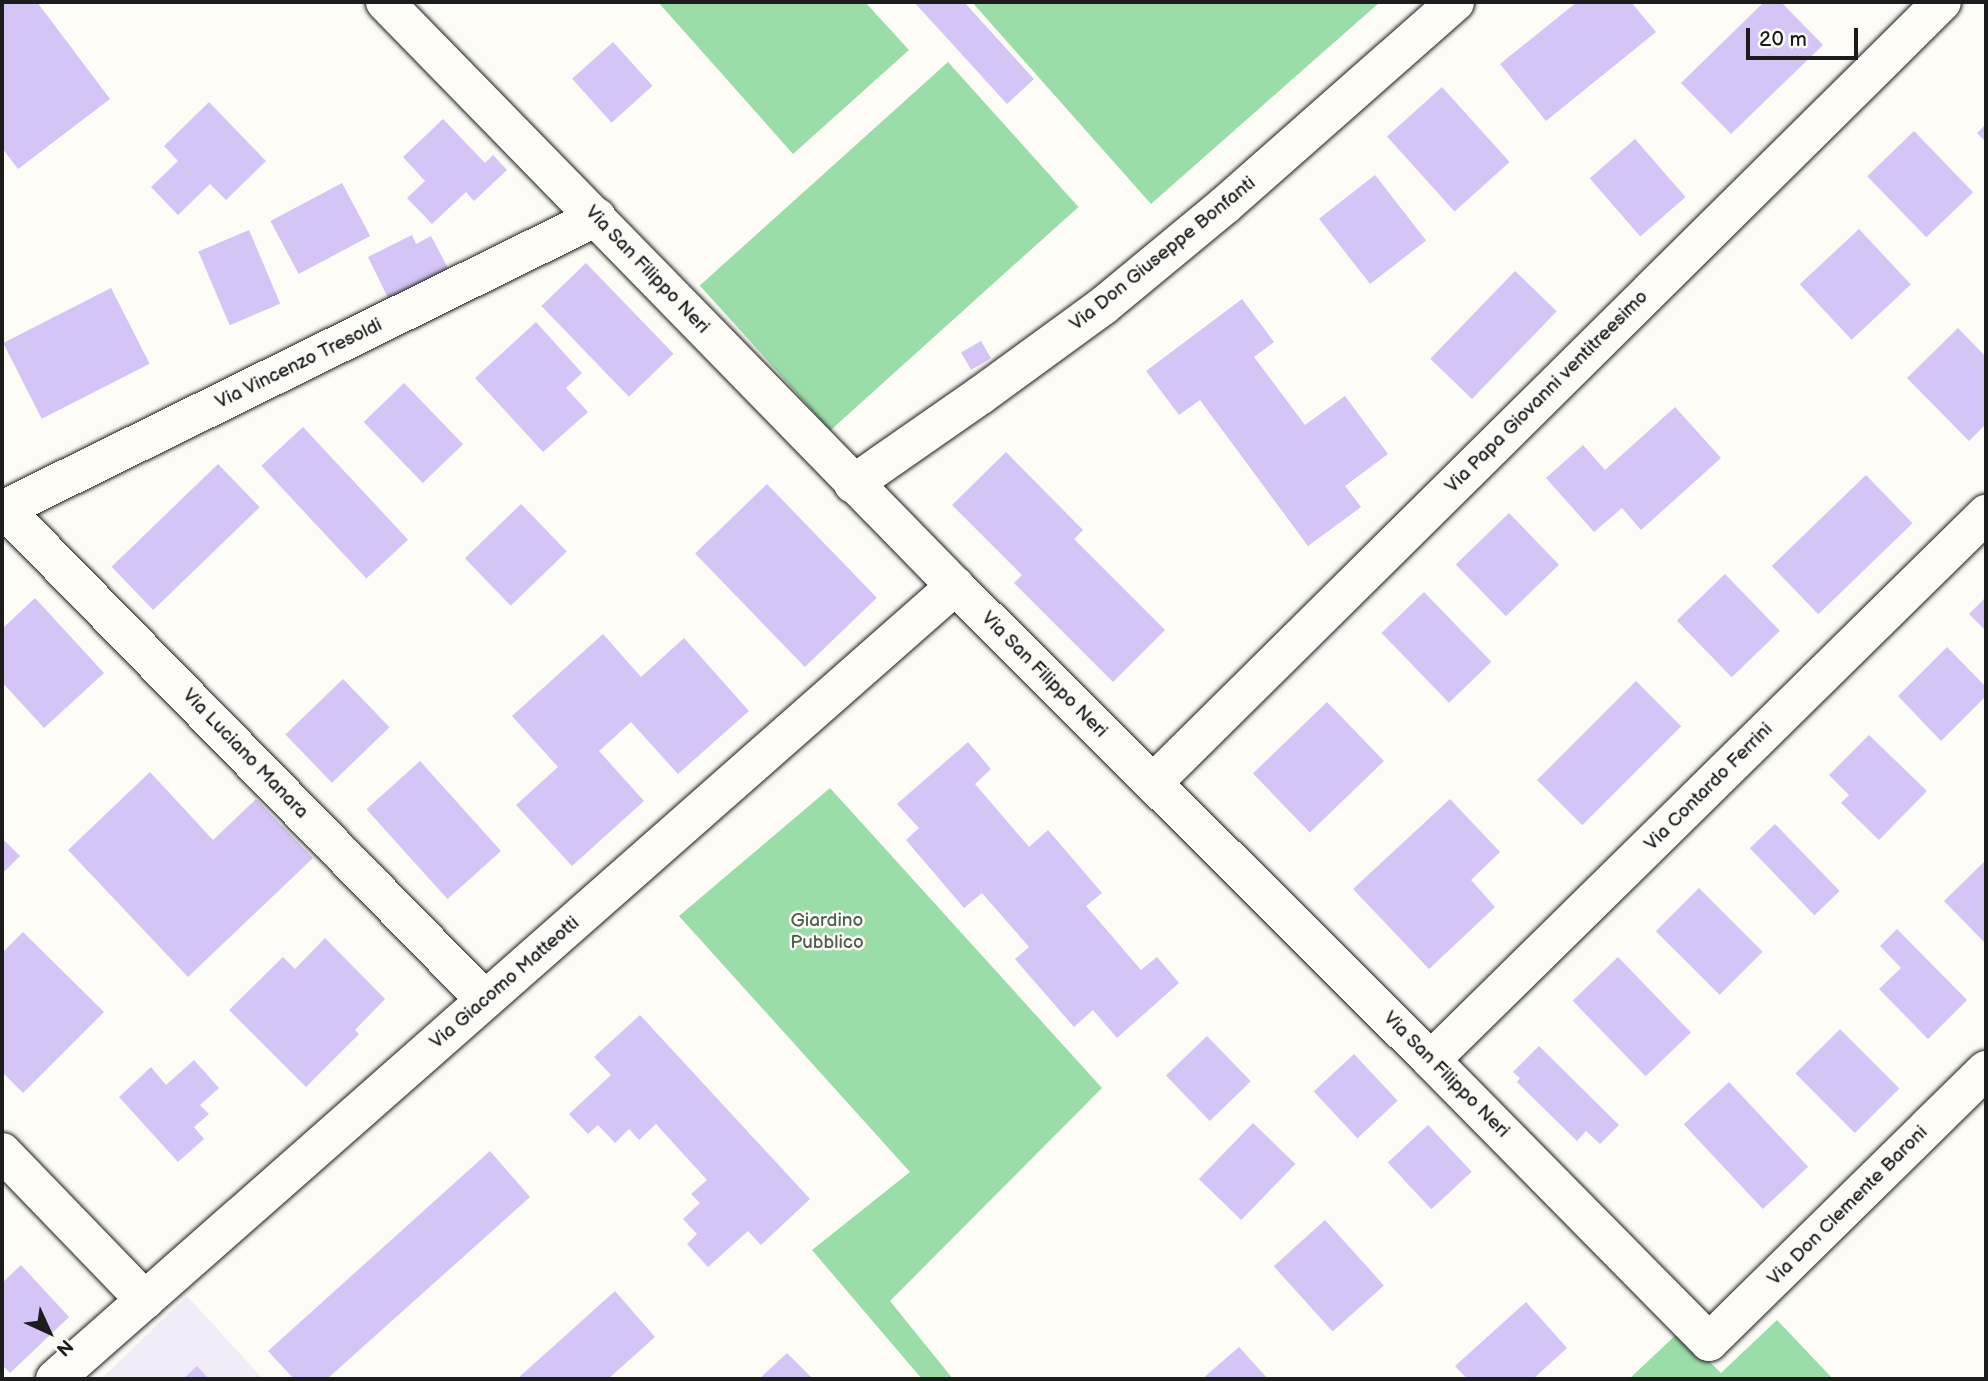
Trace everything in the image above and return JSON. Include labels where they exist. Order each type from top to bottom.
[{"type":"street","name":"Via San Filippo Neri","points":[[385,2],[597,217],[853,484],[1431,1060],[1709,1342]]},
{"type":"street","name":"Via Don Giuseppe Bonfanti","points":[[853,484],[1103,306],[1234,198],[1455,2]]},
{"type":"street","name":"Via Papa Giovanni ventitreesimo","points":[[1153,783],[1942,2]]},
{"type":"street","name":"Via Vincenzo Tresoldi","points":[[3,510],[597,217]]},
{"type":"street","name":"Via Luciano Manara","points":[[3,510],[485,1000]]},
{"type":"street","name":"Via Contardo Ferrini","points":[[1431,1060],[1986,514]]},
{"type":"street","name":"Via Giacomo Matteotti","points":[[55,1379],[955,586]]},
{"type":"street","name":"Via Don Clemente Baroni","points":[[1709,1342],[1986,1070]]},
{"type":"street","points":[[2,1152],[145,1300]]},
{"type":"shaded area","points":[[187,1296],[263,1379],[101,1379]]},
{"type":"green space","points":[[658,2],[865,2],[909,50],[793,154]]},
{"type":"green space","points":[[972,2],[1380,2],[1151,204]]},
{"type":"green space","points":[[948,62],[1078,207],[830,430],[700,285]]},
{"type":"green space","name":"Giardino Pubblico","points":[[830,788],[1102,1088],[890,1301],[953,1379],[922,1379],[812,1250],[910,1172],[679,916]]},
{"type":"green space","points":[[1777,1320],[1833,1379],[1629,1379],[1679,1332],[1721,1373]]},
{"type":"building","points":[[2,2],[37,2],[110,99],[18,169],[2,148]]},
{"type":"building","points":[[914,2],[964,2],[1034,79],[1007,104]]},
{"type":"building","points":[[1577,2],[1631,2],[1656,32],[1546,121],[1500,64]]},
{"type":"building","points":[[1764,2],[1781,2],[1823,45],[1731,134],[1681,83]]},
{"type":"building","points":[[613,42],[652,86],[612,123],[572,79]]},
{"type":"building","points":[[1442,87],[1510,162],[1455,212],[1387,137]]},
{"type":"building","points":[[209,102],[266,161],[226,200],[210,184],[178,215],[151,187],[178,161],[164,146]]},
{"type":"building","points":[[443,119],[485,163],[493,155],[507,170],[474,201],[466,192],[432,224],[407,198],[425,181],[403,157]]},
{"type":"building","points":[[1986,124],[1986,142],[1977,133]]},
{"type":"building","points":[[1914,131],[1973,192],[1926,237],[1867,176]]},
{"type":"building","points":[[1635,139],[1686,197],[1640,236],[1590,178]]},
{"type":"building","points":[[1375,175],[1426,240],[1370,284],[1319,219]]},
{"type":"building","points":[[342,183],[370,236],[299,274],[270,221]]},
{"type":"building","points":[[1859,229],[1911,285],[1852,340],[1800,284]]},
{"type":"building","points":[[249,230],[280,304],[230,325],[198,251]]},
{"type":"building","points":[[412,235],[416,244],[431,236],[450,272],[390,302],[368,257]]},
{"type":"building","points":[[586,263],[674,354],[629,397],[541,306]]},
{"type":"building","points":[[1515,271],[1557,311],[1472,399],[1430,359]]},
{"type":"building","points":[[111,288],[150,364],[42,419],[3,343]]},
{"type":"building","points":[[1242,299],[1274,342],[1254,357],[1305,425],[1345,396],[1388,454],[1345,486],[1361,507],[1308,546],[1200,400],[1179,415],[1146,371]]},
{"type":"building","points":[[536,322],[582,373],[566,388],[588,412],[543,452],[475,378]]},
{"type":"building","points":[[1958,328],[1986,357],[1986,424],[1969,441],[1907,378]]},
{"type":"building","points":[[981,341],[991,358],[971,370],[961,352]]},
{"type":"building","points":[[404,383],[463,444],[423,483],[364,422]]},
{"type":"building","points":[[1675,407],[1721,458],[1641,530],[1622,508],[1594,532],[1546,478],[1583,445],[1605,470]]},
{"type":"building","points":[[303,427],[408,540],[366,579],[261,466]]},
{"type":"building","points":[[1006,452],[1083,530],[1074,539],[1165,630],[1113,682],[1014,583],[1022,575],[952,505]]},
{"type":"building","points":[[218,464],[260,507],[153,610],[112,567]]},
{"type":"building","points":[[1866,475],[1913,523],[1818,614],[1772,566]]},
{"type":"building","points":[[767,484],[877,598],[805,667],[695,553]]},
{"type":"building","points":[[521,504],[567,551],[511,606],[465,558]]},
{"type":"building","points":[[1509,513],[1559,565],[1506,616],[1456,564]]},
{"type":"building","points":[[1725,574],[1780,631],[1732,677],[1677,621]]},
{"type":"building","points":[[1424,592],[1491,662],[1449,703],[1382,633]]},
{"type":"building","points":[[1986,597],[1986,631],[1969,614]]},
{"type":"building","points":[[35,598],[104,673],[44,728],[2,682],[2,629]]},
{"type":"building","points":[[603,634],[641,677],[684,638],[749,711],[678,774],[631,722],[599,751],[644,801],[572,866],[516,805],[558,767],[512,716]]},
{"type":"building","points":[[1947,647],[1986,687],[1986,696],[1941,741],[1898,696]]},
{"type":"building","points":[[343,679],[390,727],[332,783],[285,735]]},
{"type":"building","points":[[1636,681],[1681,726],[1582,825],[1537,780]]},
{"type":"building","points":[[1327,702],[1384,761],[1310,833],[1253,774]]},
{"type":"building","points":[[1869,735],[1927,791],[1879,840],[1841,803],[1849,795],[1829,775]]},
{"type":"building","points":[[968,742],[991,769],[975,784],[1029,847],[1048,830],[1102,893],[1086,906],[1141,970],[1157,957],[1179,983],[1117,1038],[1093,1010],[1074,1027],[1015,959],[1029,947],[982,893],[964,908],[906,840],[919,828],[897,804]]},
{"type":"building","points":[[420,761],[501,851],[447,899],[366,809]]},
{"type":"building","points":[[150,772],[213,840],[256,799],[313,858],[188,977],[68,850]]},
{"type":"building","points":[[1450,799],[1500,852],[1471,880],[1495,907],[1429,969],[1353,889]]},
{"type":"building","points":[[1775,824],[1840,891],[1814,915],[1750,848]]},
{"type":"building","points":[[2,838],[20,856],[2,874]]},
{"type":"building","points":[[1986,860],[1986,944],[1944,901]]},
{"type":"building","points":[[1699,888],[1763,952],[1720,995],[1656,931]]},
{"type":"building","points":[[1897,929],[1967,1000],[1928,1039],[1879,989],[1901,968],[1880,946]]},
{"type":"building","points":[[23,932],[104,1012],[23,1093],[2,1072],[2,953]]},
{"type":"building","points":[[325,938],[385,999],[355,1030],[359,1034],[306,1087],[229,1010],[283,957],[295,969]]},
{"type":"building","points":[[1618,957],[1691,1033],[1646,1076],[1573,1001]]},
{"type":"building","points":[[640,1015],[810,1199],[761,1245],[748,1231],[708,1267],[687,1244],[697,1234],[683,1219],[700,1203],[691,1194],[707,1180],[656,1124],[639,1140],[629,1129],[615,1143],[598,1125],[588,1134],[569,1114],[611,1075],[594,1057]]},
{"type":"building","points":[[1840,1029],[1899,1088],[1855,1133],[1795,1074]]},
{"type":"building","points":[[1207,1036],[1251,1081],[1210,1121],[1166,1076]]},
{"type":"building","points":[[1539,1046],[1619,1125],[1600,1144],[1586,1131],[1577,1141],[1517,1082],[1520,1078],[1513,1072]]},
{"type":"building","points":[[1354,1054],[1398,1101],[1357,1138],[1314,1092]]},
{"type":"building","points":[[194,1060],[219,1088],[200,1105],[209,1114],[194,1127],[204,1139],[178,1162],[119,1097],[151,1067],[166,1085]]},
{"type":"building","points":[[1729,1082],[1808,1167],[1763,1209],[1684,1124]]},
{"type":"building","points":[[1253,1123],[1295,1164],[1241,1220],[1199,1179]]},
{"type":"building","points":[[1428,1125],[1472,1172],[1431,1209],[1388,1163]]},
{"type":"building","points":[[490,1151],[530,1197],[327,1379],[294,1379],[268,1351]]},
{"type":"building","points":[[1325,1220],[1384,1285],[1333,1332],[1274,1266]]},
{"type":"building","points":[[21,1265],[69,1317],[10,1373],[2,1365],[2,1283]]},
{"type":"building","points":[[615,1291],[655,1337],[608,1379],[517,1379]]},
{"type":"building","points":[[1526,1302],[1567,1348],[1533,1379],[1467,1379],[1455,1366]]},
{"type":"building","points":[[1239,1347],[1268,1379],[1202,1379]]},
{"type":"building","points":[[787,1353],[813,1379],[759,1379]]},
{"type":"building","points":[[197,1366],[209,1379],[183,1379]]}]
